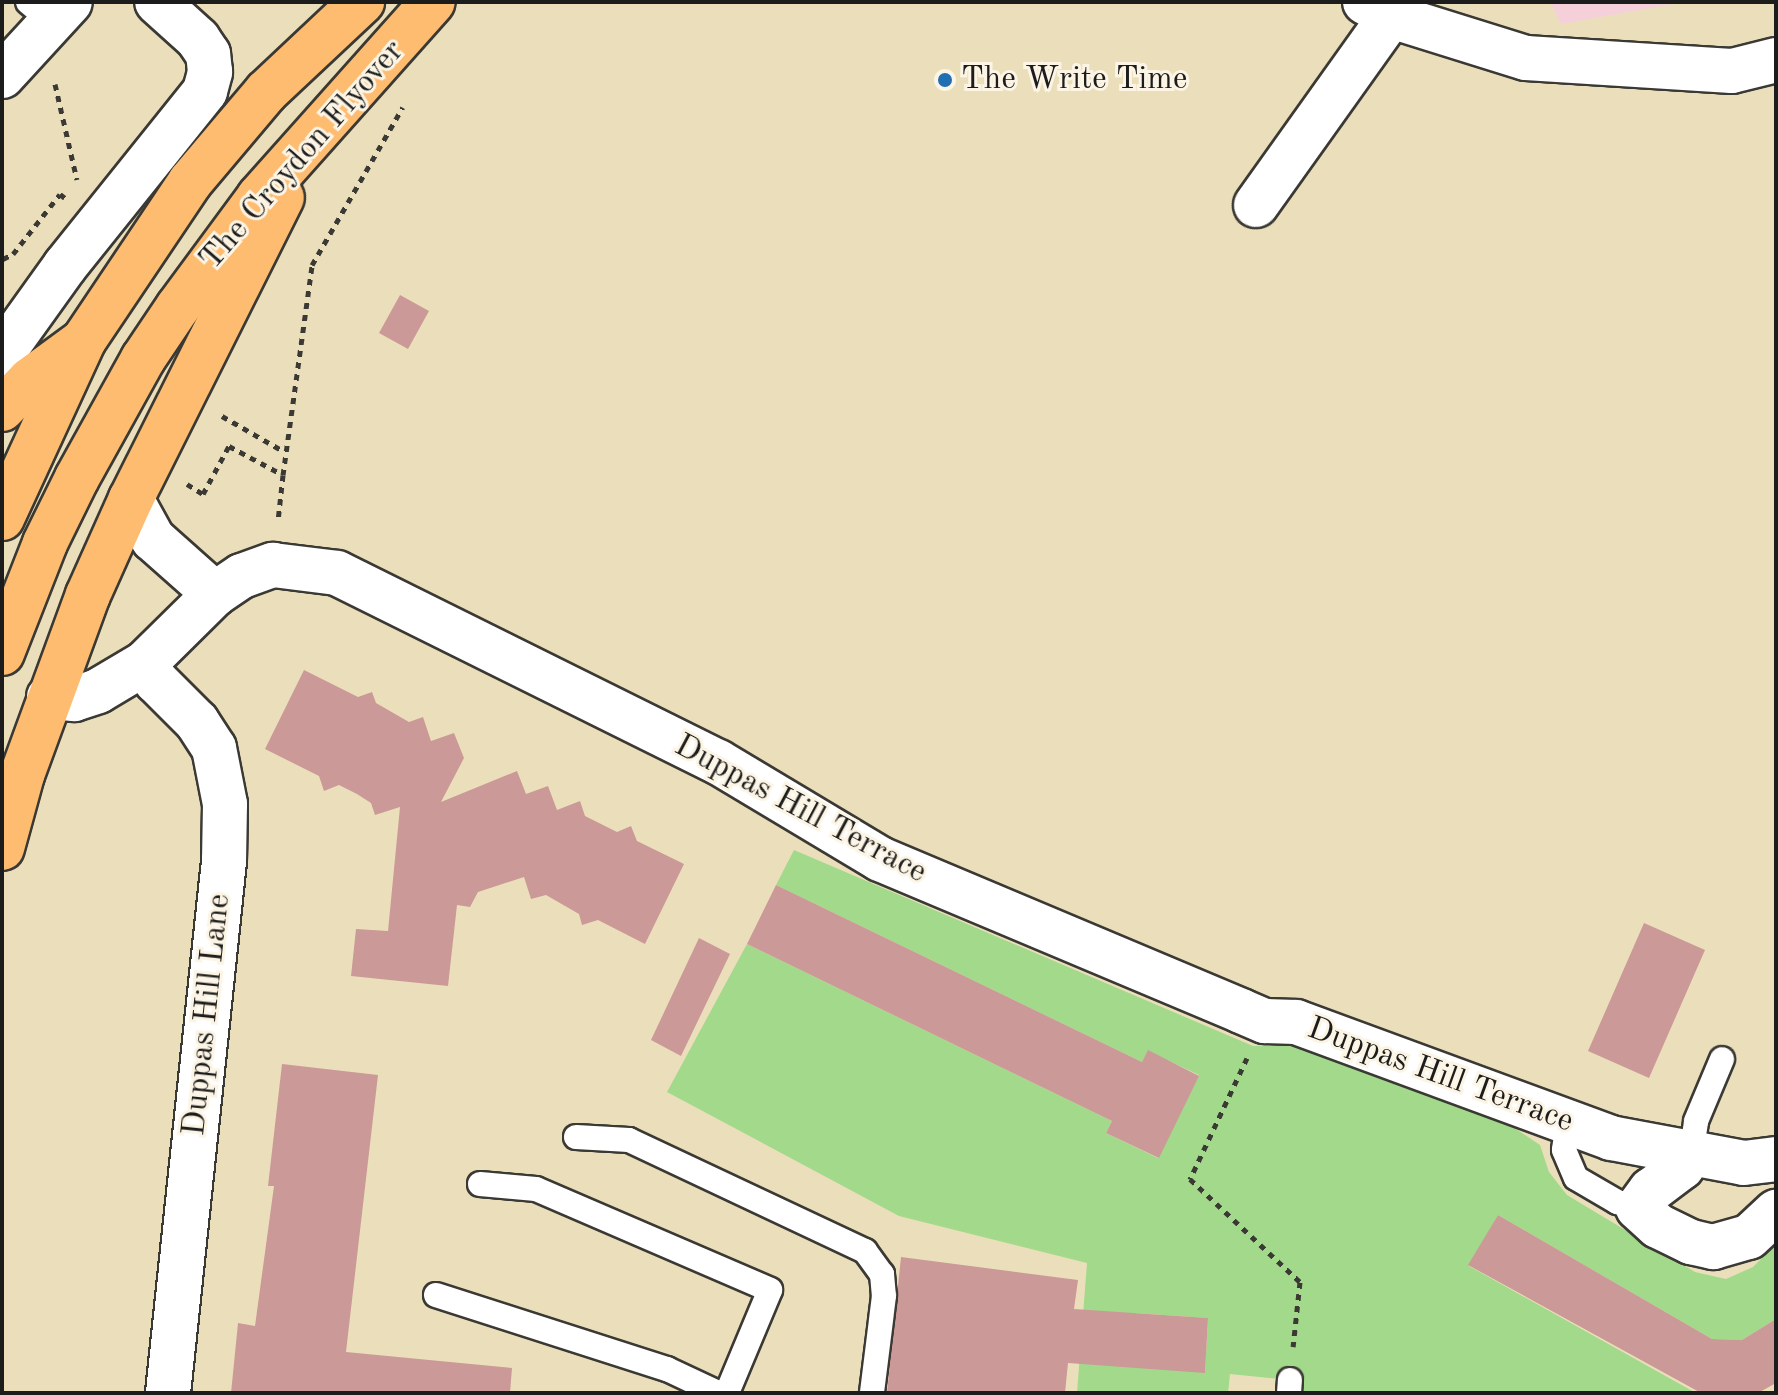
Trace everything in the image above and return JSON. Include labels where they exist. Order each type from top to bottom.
[{"type":"highway","name":"The Croydon Flyover","points":[[2,518],[84,340],[190,182],[266,92],[362,2]]},
{"type":"highway","name":"The Croydon Flyover","points":[[2,653],[45,543],[143,359],[216,253],[313,135],[433,2]]},
{"type":"highway","points":[[2,848],[49,697],[88,595],[131,499],[313,135]]},
{"type":"highway","points":[[2,409],[30,380],[84,340]]},
{"type":"street","points":[[2,354],[73,255],[205,91],[210,72],[208,54],[198,39],[157,2]]},
{"type":"street","points":[[2,76],[50,9]]},
{"type":"street","points":[[1256,205],[1378,9],[1526,58],[1732,71],[1776,60]]},
{"type":"street","points":[[131,499],[153,539],[215,594]]},
{"type":"street","name":"Duppas Hill Terrace","points":[[49,697],[74,699],[98,691],[145,663],[215,594],[242,576],[273,565],[337,573],[718,762],[880,859],[1265,1021],[1296,1022],[1611,1138],[1744,1163],[1776,1159]]},
{"type":"street","name":"Duppas Hill Lane","points":[[145,663],[156,681],[197,722],[214,748],[225,804],[224,861],[168,1393]]},
{"type":"street","points":[[1691,1154],[1682,1167],[1651,1190],[1638,1208],[1676,1235],[1713,1247],[1749,1237],[1776,1212]]},
{"type":"lane","points":[[1691,1154],[1696,1121],[1722,1059]]},
{"type":"lane","points":[[1568,1124],[1564,1150],[1576,1178],[1617,1202],[1638,1208]]},
{"type":"lane","points":[[576,1137],[629,1140],[865,1251],[882,1274],[884,1296],[872,1393]]},
{"type":"lane","points":[[480,1184],[536,1189],[770,1290],[727,1393]]},
{"type":"lane","points":[[436,1295],[667,1369],[718,1393]]},
{"type":"path","points":[[54,78],[77,183]]},
{"type":"path","points":[[273,565],[283,451],[312,265],[407,99]]},
{"type":"path","points":[[2,258],[13,254],[60,194]]},
{"type":"path","points":[[215,411],[283,451]]},
{"type":"path","points":[[215,430],[222,416]]},
{"type":"path","points":[[194,471],[187,485],[203,494],[229,446],[283,475]]},
{"type":"path","points":[[1265,1021],[1190,1179],[1300,1282],[1290,1387]]},
{"type":"shaded area","points":[[1550,2],[1684,2],[1561,24]]},
{"type":"green space","points":[[794,850],[1253,1046],[1276,1045],[1295,1038],[1510,1125],[1540,1145],[1549,1172],[1567,1195],[1695,1272],[1726,1279],[1753,1267],[1776,1244],[1776,1319],[1742,1340],[1712,1339],[1498,1215],[1469,1266],[1696,1393],[1289,1393],[1290,1380],[1230,1374],[1228,1393],[1077,1393],[1087,1263],[899,1216],[667,1092],[747,944],[1112,1121],[1106,1133],[1158,1158],[1199,1075],[1148,1051],[1142,1062],[776,885]],"holes":[[[1135,1313],[1208,1318],[1205,1373]]]},
{"type":"building","points":[[400,295],[429,311],[408,349],[379,333]]},
{"type":"building","points":[[304,670],[358,697],[372,692],[376,703],[409,722],[423,717],[431,741],[454,733],[464,758],[441,802],[517,771],[526,794],[548,786],[557,810],[580,801],[585,816],[617,832],[631,826],[637,841],[684,864],[645,944],[598,920],[582,925],[579,914],[546,895],[531,899],[524,877],[478,892],[470,907],[457,905],[448,986],[351,976],[356,929],[388,931],[400,807],[375,815],[371,803],[357,794],[339,785],[324,791],[319,776],[265,749]]},
{"type":"building","points":[[776,885],[1142,1062],[1148,1050],[1199,1076],[1159,1158],[1106,1133],[1112,1121],[747,944]]},
{"type":"building","points":[[1644,923],[1705,950],[1649,1078],[1588,1051]]},
{"type":"building","points":[[699,938],[730,954],[681,1056],[651,1040]]},
{"type":"building","points":[[282,1064],[378,1075],[346,1352],[512,1368],[510,1393],[231,1393],[238,1323],[255,1326],[274,1186],[268,1186]]},
{"type":"building","points":[[1498,1215],[1712,1339],[1742,1340],[1776,1319],[1776,1383],[1758,1393],[1701,1393],[1468,1265]]},
{"type":"building","points":[[901,1257],[1078,1280],[1074,1309],[1208,1318],[1205,1373],[1068,1363],[1065,1393],[887,1393]]},
{"type":"place","name":"The Write Time","points":[[945,80]]}]
